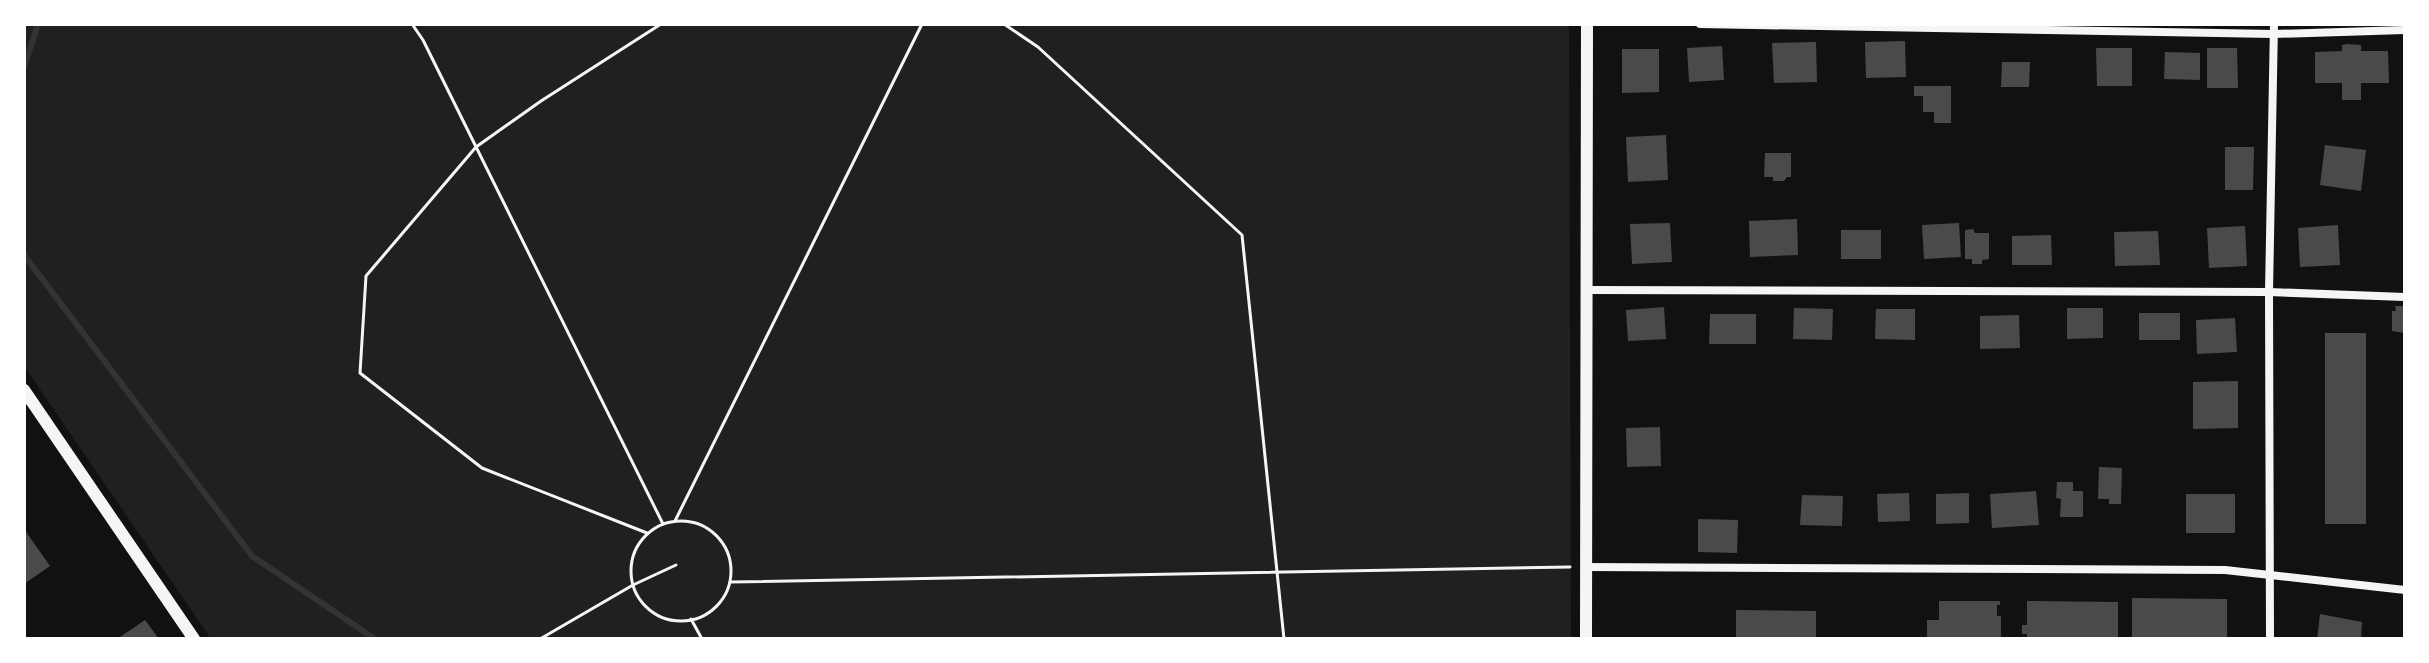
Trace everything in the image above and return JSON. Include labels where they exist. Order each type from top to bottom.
[{"type":"street","points":[[1586,639],[1587,24]]},
{"type":"street","points":[[1700,24],[2405,30]]},
{"type":"street","points":[[2270,639],[2269,292],[2274,29]]},
{"type":"street","points":[[1588,290],[2269,292],[2405,297]]},
{"type":"street","points":[[24,390],[194,639]]},
{"type":"street","points":[[1585,567],[2225,570],[2405,590]]},
{"type":"path","points":[[412,24],[423,40],[663,524]]},
{"type":"path","points":[[647,533],[482,468],[360,373],[366,276],[476,147],[661,24]]},
{"type":"path","points":[[675,521],[922,24]]},
{"type":"path","points":[[1004,24],[1038,47],[1242,235],[1284,639]]},
{"type":"path","points":[[691,522],[706,527],[718,537],[729,559],[730,582],[725,595],[716,607],[704,615],[676,620],[662,617],[639,598],[633,585],[632,560],[638,545],[647,533],[663,524],[691,522]]},
{"type":"path","points":[[540,639],[633,585],[676,565]]},
{"type":"path","points":[[730,582],[1585,567]]},
{"type":"path","points":[[691,619],[702,639]]},
{"type":"shaded area","points":[[24,24],[1569,24],[1571,639],[211,639],[24,366]]},
{"type":"building","points":[[1905,41],[1906,77],[1866,78],[1865,42]]},
{"type":"building","points":[[1816,42],[1817,82],[1774,83],[1772,43]]},
{"type":"building","points":[[2342,45],[2361,45],[2361,51],[2388,51],[2389,83],[2361,83],[2361,100],[2342,100],[2342,83],[2315,83],[2315,52],[2342,51]]},
{"type":"building","points":[[1722,46],[1724,80],[1689,82],[1687,48]]},
{"type":"building","points":[[2096,48],[2132,48],[2132,86],[2097,86]]},
{"type":"building","points":[[2207,48],[2237,48],[2238,88],[2207,88]]},
{"type":"building","points":[[1622,49],[1659,49],[1659,92],[1622,93]]},
{"type":"building","points":[[2165,52],[2200,53],[2200,80],[2164,79]]},
{"type":"building","points":[[2002,62],[2030,62],[2029,87],[2001,87]]},
{"type":"building","points":[[1914,86],[1951,86],[1951,123],[1934,123],[1934,112],[1923,112],[1923,96],[1914,96]]},
{"type":"building","points":[[1666,135],[1668,180],[1628,182],[1626,137]]},
{"type":"building","points":[[2325,145],[2366,150],[2361,191],[2320,185]]},
{"type":"building","points":[[2225,147],[2254,147],[2253,190],[2225,190]]},
{"type":"building","points":[[1765,153],[1791,153],[1791,177],[1773,181],[1773,177],[1764,177]]},
{"type":"building","points":[[1797,219],[1798,255],[1750,257],[1749,221]]},
{"type":"building","points":[[1670,223],[1672,262],[1632,264],[1630,224]]},
{"type":"building","points":[[1959,223],[1961,257],[1924,259],[1922,225]]},
{"type":"building","points":[[2338,225],[2340,265],[2300,267],[2298,228]]},
{"type":"building","points":[[2245,226],[2247,266],[2209,268],[2207,228]]},
{"type":"building","points":[[1973,229],[1975,233],[1989,233],[1989,259],[1982,260],[1982,264],[1972,264],[1972,259],[1965,259],[1965,230]]},
{"type":"building","points":[[1841,230],[1881,230],[1881,259],[1841,259]]},
{"type":"building","points":[[2158,231],[2160,265],[2115,266],[2114,232]]},
{"type":"building","points":[[2051,235],[2052,265],[2012,265],[2012,236]]},
{"type":"building","points":[[2395,306],[2405,306],[2405,333],[2392,331]]},
{"type":"building","points":[[1664,307],[1666,339],[1628,341],[1626,310]]},
{"type":"building","points":[[1794,308],[1833,309],[1832,340],[1793,339]]},
{"type":"building","points":[[2067,308],[2103,308],[2103,338],[2067,339]]},
{"type":"building","points":[[1876,309],[1915,309],[1915,340],[1875,339]]},
{"type":"building","points":[[2139,313],[2180,313],[2180,340],[2139,340]]},
{"type":"building","points":[[1710,314],[1756,314],[1756,344],[1709,344]]},
{"type":"building","points":[[2019,315],[2020,348],[1980,349],[1980,316]]},
{"type":"building","points":[[2235,318],[2237,352],[2197,354],[2196,320]]},
{"type":"building","points":[[2325,333],[2366,333],[2366,524],[2325,524]]},
{"type":"building","points":[[2238,381],[2238,428],[2193,429],[2193,382]]},
{"type":"building","points":[[1660,427],[1661,466],[1627,467],[1626,428]]},
{"type":"building","points":[[2099,467],[2122,468],[2121,504],[2109,504],[2109,499],[2098,499]]},
{"type":"building","points":[[2057,482],[2073,482],[2073,491],[2083,491],[2083,517],[2060,517],[2061,499],[2056,498]]},
{"type":"building","points":[[2036,491],[2039,525],[1992,528],[1990,494]]},
{"type":"building","points":[[1909,493],[1910,521],[1878,522],[1877,494]]},
{"type":"building","points":[[1969,493],[1969,523],[1936,524],[1936,494]]},
{"type":"building","points":[[2186,494],[2235,494],[2235,533],[2186,533]]},
{"type":"building","points":[[1802,495],[1843,496],[1842,526],[1800,525]]},
{"type":"building","points":[[1698,519],[1738,520],[1737,553],[1698,552]]},
{"type":"building","points":[[24,529],[50,566],[24,584]]},
{"type":"building","points":[[2132,598],[2227,599],[2227,639],[2132,639]]},
{"type":"building","points":[[1939,601],[2000,601],[1997,616],[2001,616],[2001,639],[1927,639],[1927,620],[1939,620]]},
{"type":"building","points":[[2027,601],[2118,602],[2118,637],[2027,639],[2027,634],[2022,634],[2022,625],[2027,625]]},
{"type":"building","points":[[1736,610],[1816,611],[1816,639],[1736,639]]},
{"type":"building","points":[[2320,614],[2362,622],[2361,639],[2317,639]]},
{"type":"building","points":[[145,620],[159,639],[117,639]]},
{"type":"waterway","points":[[24,67],[38,24]]},
{"type":"waterway","points":[[24,255],[252,556],[375,639]]}]
